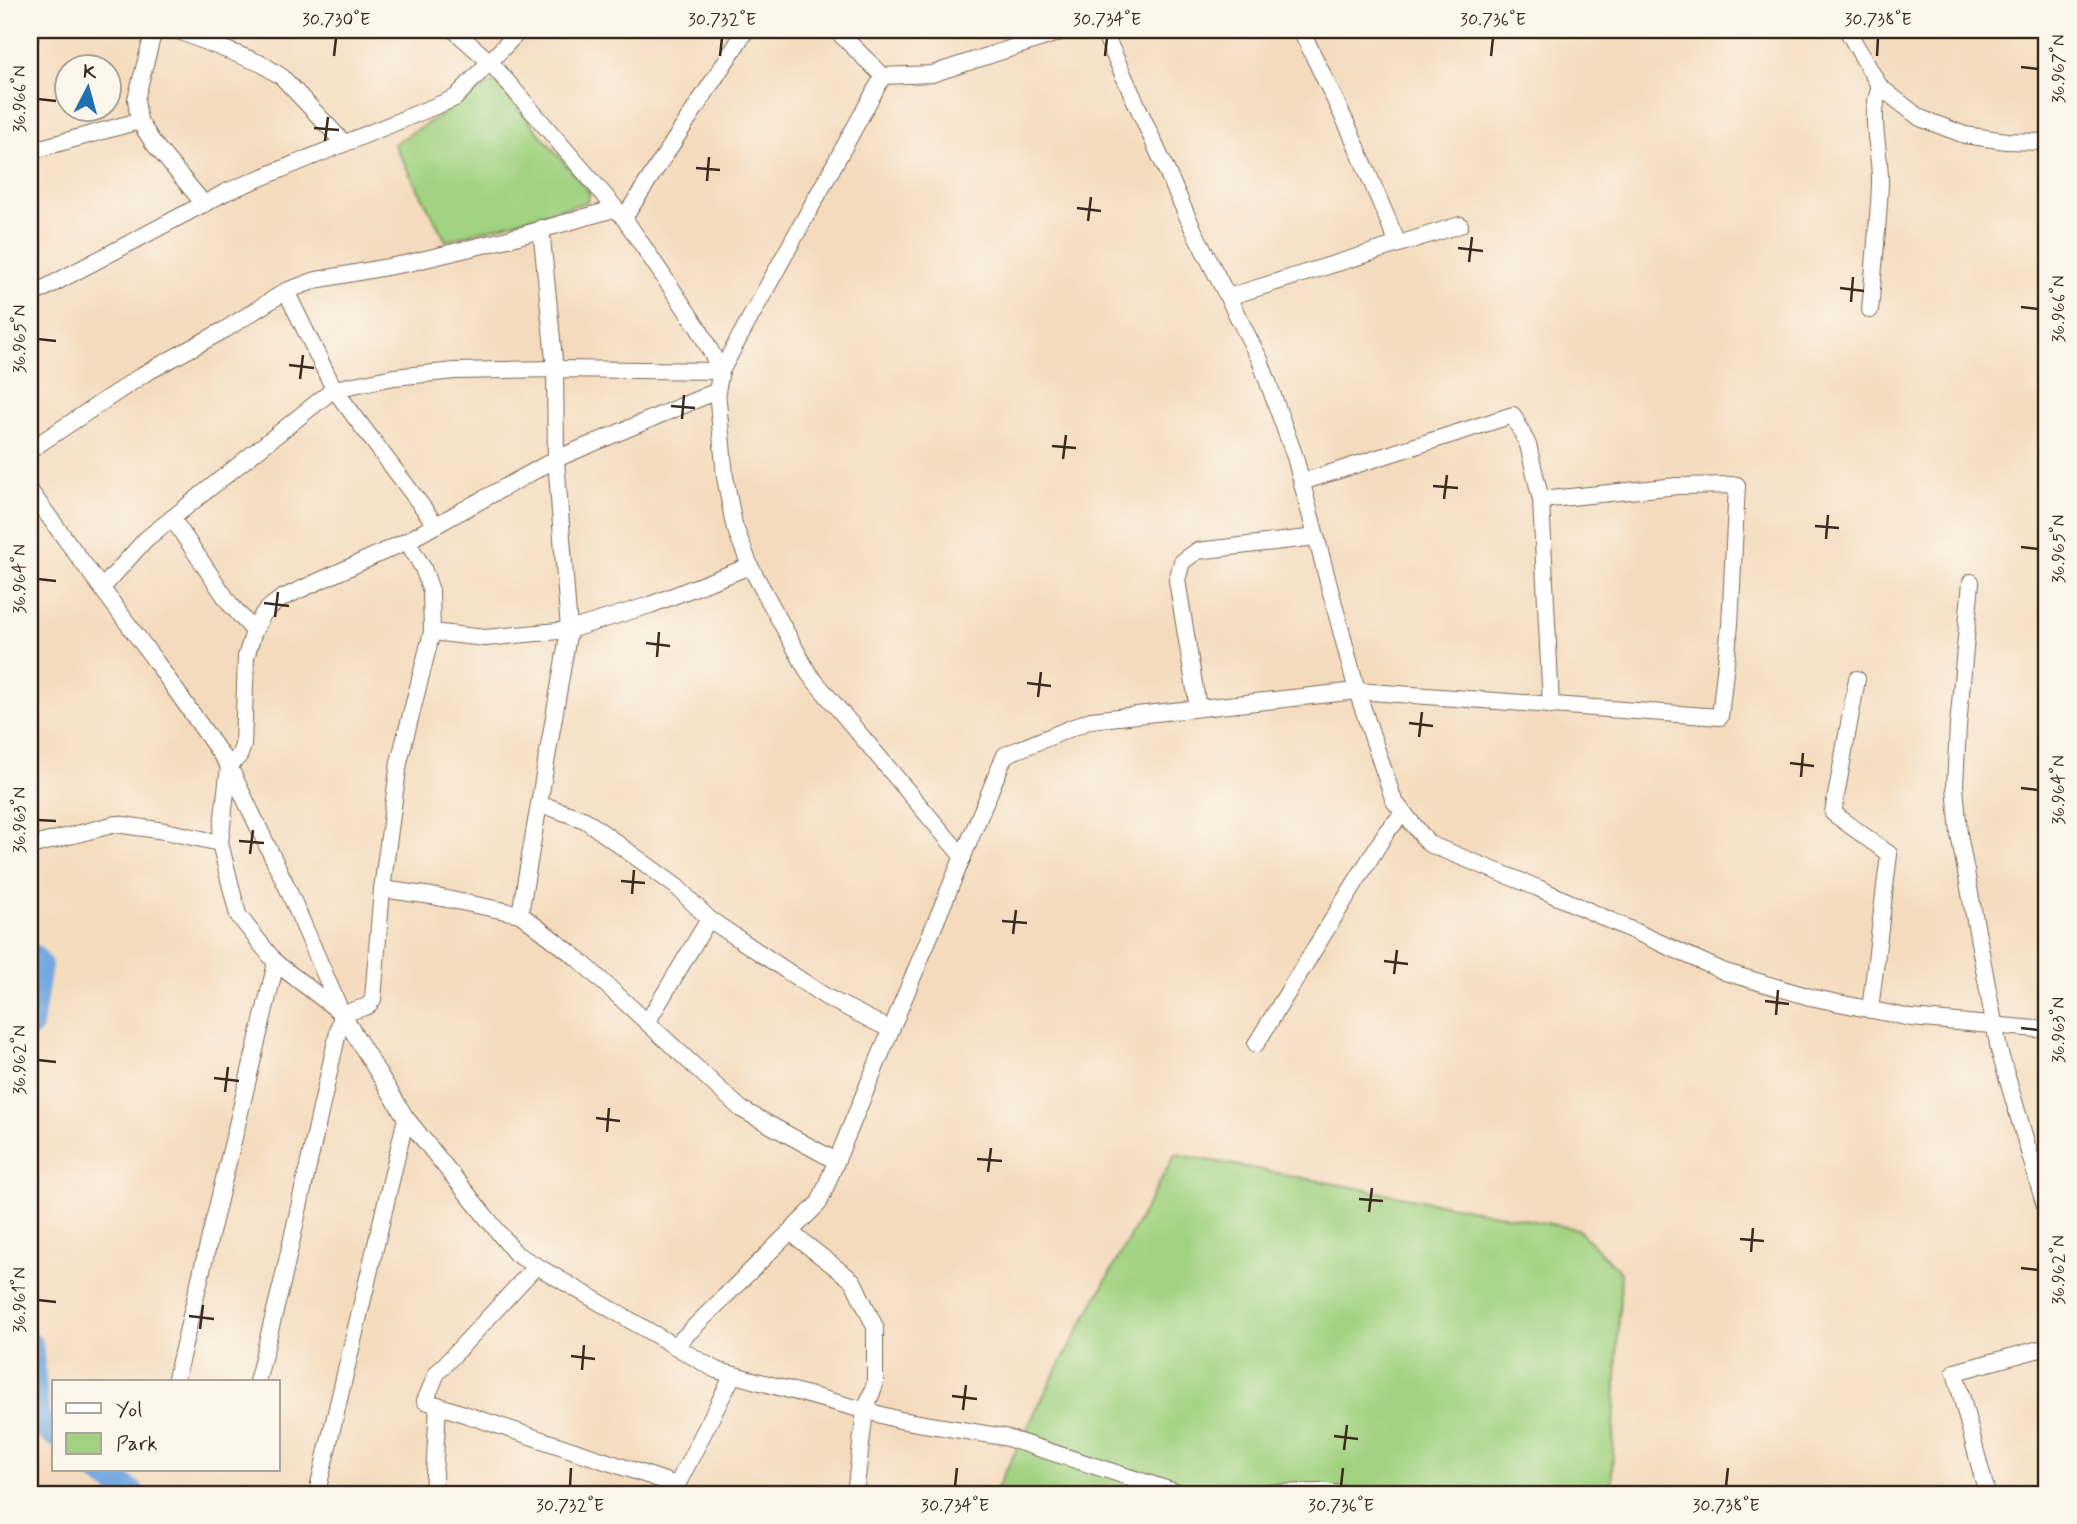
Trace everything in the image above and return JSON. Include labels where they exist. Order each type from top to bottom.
[{"type":"street","points":[[30,40],[32,30]]},
{"type":"street","points":[[154,30],[136,99],[139,121],[153,144],[204,204]]},
{"type":"street","points":[[176,30],[262,64],[282,77],[344,144]]},
{"type":"street","points":[[454,30],[490,62],[619,213],[699,329],[721,370]]},
{"type":"street","points":[[30,296],[226,192],[455,98],[520,30]]},
{"type":"street","points":[[30,450],[144,374],[226,329],[286,291],[316,280],[409,263],[508,239],[541,228],[619,213],[746,30]]},
{"type":"street","points":[[843,33],[883,76],[932,74],[1067,30]]},
{"type":"street","points":[[1103,30],[1193,229],[1260,360],[1295,457],[1357,691],[1394,801],[1429,844],[1538,888],[1725,972],[1810,997],[1911,1018],[2047,1030]]},
{"type":"street","points":[[1301,30],[1350,131],[1398,244]]},
{"type":"street","points":[[1847,30],[1880,86],[1920,118],[1965,135],[2007,141],[2047,142]]},
{"type":"street","points":[[883,76],[721,370],[716,391],[727,489],[734,525],[750,566],[809,674],[963,858]]},
{"type":"street","points":[[1870,310],[1880,183],[1874,116],[1875,99],[1880,86]]},
{"type":"street","points":[[30,151],[139,121]]},
{"type":"street","points":[[1228,297],[1460,225]]},
{"type":"street","points":[[520,914],[569,630],[556,459],[555,369],[541,228]]},
{"type":"street","points":[[286,291],[334,389],[436,524]]},
{"type":"street","points":[[102,588],[146,539],[334,389],[394,377],[455,371],[721,370]]},
{"type":"street","points":[[342,1014],[276,964],[239,915],[220,843],[229,766],[239,756],[243,746],[246,657],[254,631],[263,614],[282,598],[407,541],[556,459],[716,391]]},
{"type":"street","points":[[1302,482],[1513,415],[1528,445],[1541,500],[1551,706]]},
{"type":"street","points":[[675,1346],[819,1203],[1005,755],[1091,720],[1357,691],[1720,717],[1730,625],[1737,485],[1677,486],[1541,500]]},
{"type":"street","points":[[30,491],[229,766],[287,887],[342,1014],[406,1118],[516,1254],[716,1370],[900,1420],[1004,1437],[1182,1494]]},
{"type":"street","points":[[172,518],[230,604],[254,631]]},
{"type":"street","points":[[1198,708],[1177,580],[1182,562],[1197,551],[1316,537]]},
{"type":"street","points":[[342,1014],[368,1006],[373,999],[382,889],[399,762],[432,632],[431,591],[423,568],[407,541]]},
{"type":"street","points":[[432,632],[485,638],[569,630],[650,605],[750,566]]},
{"type":"street","points":[[1971,582],[1955,786],[1959,834],[1999,1051],[2042,1171],[2047,1213]]},
{"type":"street","points":[[1857,679],[1833,813],[1889,854],[1870,1010]]},
{"type":"street","points":[[539,806],[586,820],[677,887],[709,919],[826,997],[891,1030]]},
{"type":"street","points":[[1256,1044],[1388,831],[1404,813]]},
{"type":"street","points":[[30,846],[116,824],[220,843]]},
{"type":"street","points":[[382,889],[520,914],[576,957],[741,1109],[836,1161]]},
{"type":"street","points":[[648,1021],[709,919]]},
{"type":"street","points":[[175,1380],[276,964]]},
{"type":"street","points":[[258,1380],[284,1279],[342,1014]]},
{"type":"street","points":[[317,1488],[406,1118]]},
{"type":"street","points":[[790,1232],[853,1281],[875,1326],[875,1384],[865,1411],[855,1494]]},
{"type":"street","points":[[536,1266],[438,1373],[425,1401],[675,1490],[733,1375]]},
{"type":"street","points":[[1987,1494],[1955,1372],[2047,1346]]},
{"type":"street","points":[[433,1494],[438,1405]]},
{"type":"street","points":[[1207,1494],[1343,1494]]},
{"type":"green space","points":[[495,81],[590,193],[587,202],[446,241],[394,144]]},
{"type":"green space","points":[[1175,1154],[1577,1229],[1621,1273],[1611,1493],[1626,1494],[994,1494],[1051,1381]]},
{"type":"waterway","points":[[30,955],[39,965],[30,1025]]},
{"type":"waterway","points":[[30,1345],[37,1420],[52,1432]]},
{"type":"waterway","points":[[101,1472],[133,1494]]}]
